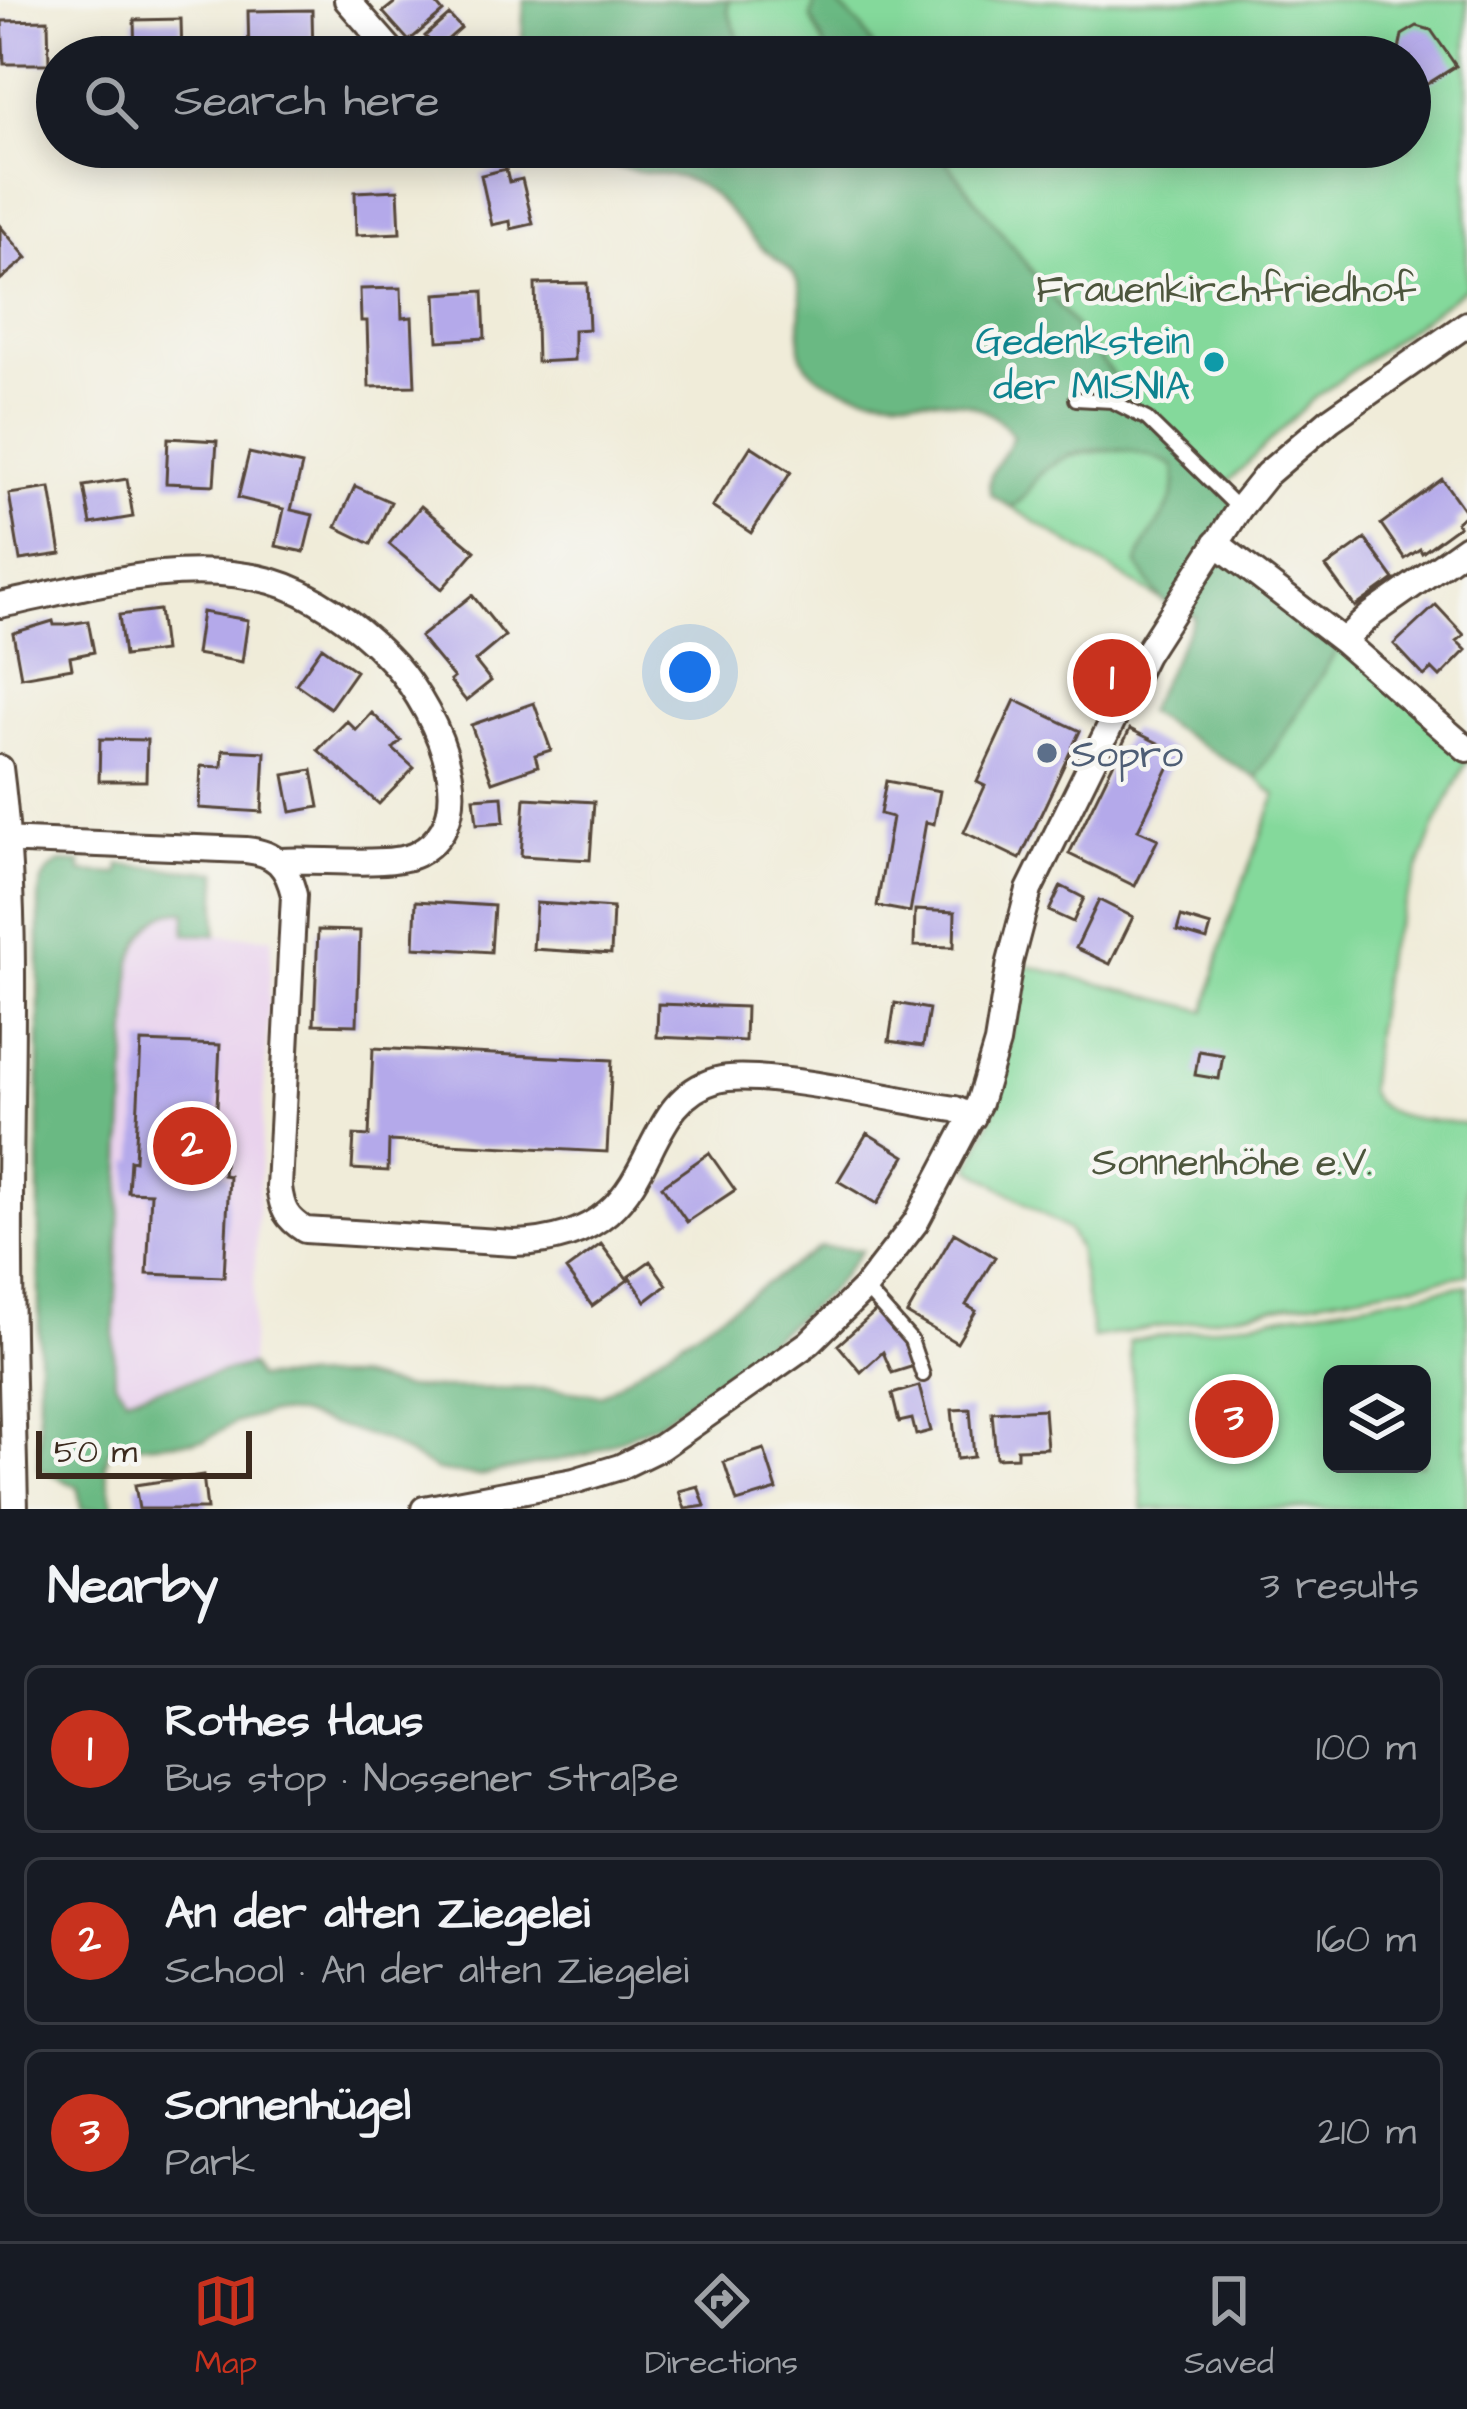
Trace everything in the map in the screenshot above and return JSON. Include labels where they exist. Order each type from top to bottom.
[{"type":"street","points":[[347,0],[379,36]]},
{"type":"street","points":[[424,1509],[574,1481],[620,1467],[661,1447],[808,1343],[866,1288],[916,1222],[973,1117],[997,1042],[1010,962],[1029,890],[1145,655],[1238,509],[1267,474],[1330,420],[1465,328]]},
{"type":"street","points":[[1216,543],[1343,641],[1467,749]]},
{"type":"street","points":[[1343,641],[1372,614],[1467,547]]},
{"type":"street","points":[[0,604],[113,579],[207,571],[274,582],[339,614],[388,656],[430,717],[450,770],[452,793],[445,826],[416,855],[377,860],[281,861],[247,850],[5,840]]},
{"type":"street","points":[[0,768],[14,1019],[5,1207],[15,1509]]},
{"type":"street","points":[[281,861],[294,895],[279,1187],[281,1206],[305,1230],[547,1242],[576,1234],[615,1208],[686,1097],[719,1078],[758,1078],[955,1109],[973,1117]]},
{"type":"lane","points":[[1076,399],[1112,400],[1148,419],[1238,509]]},
{"type":"lane","points":[[866,1288],[911,1340],[923,1375]]},
{"type":"shaded area","points":[[186,910],[186,934],[272,937],[250,1365],[126,1397],[115,1382],[114,1337],[131,961],[157,918]]},
{"type":"green space","points":[[524,0],[728,0],[738,36],[522,36]]},
{"type":"green space","name":"Frauenkirchfriedhof","points":[[728,0],[1467,0],[1467,287],[1311,401],[1228,482],[1202,476],[1147,419],[951,168],[1431,168],[1431,36],[866,36],[835,3],[816,1],[811,17],[820,36],[738,36]]},
{"type":"green space","points":[[815,1],[835,2],[867,36],[820,36],[811,17]]},
{"type":"green space","points":[[619,168],[951,168],[1147,419],[1239,509],[1217,542],[1343,641],[1256,778],[1146,712],[1195,617],[1161,600],[1137,564],[1169,506],[1174,466],[1125,451],[1073,455],[1043,471],[1011,507],[991,495],[989,487],[992,472],[1013,436],[995,417],[949,401],[843,388],[818,376],[801,355],[799,288],[787,267],[697,184]]},
{"type":"green space","points":[[1122,450],[1153,455],[1174,467],[1169,506],[1137,564],[1161,600],[1011,507],[1055,463],[1076,455]]},
{"type":"green space","name":"Sonnenhöhe e.V.","points":[[1343,641],[1467,749],[1467,761],[1435,826],[1385,954],[1368,1090],[1384,1109],[1397,1114],[1467,1124],[1467,1275],[1093,1338],[1078,1248],[1068,1230],[970,1168],[995,1109],[1025,965],[1206,1011],[1227,926],[1276,795],[1256,778]]},
{"type":"green space","points":[[61,862],[81,863],[81,872],[119,874],[120,865],[218,872],[216,935],[185,934],[186,911],[166,914],[145,933],[131,961],[114,1337],[115,1381],[126,1397],[250,1365],[257,1378],[356,1377],[402,1388],[556,1389],[601,1395],[820,1247],[862,1250],[829,1292],[740,1363],[658,1423],[588,1454],[479,1476],[437,1471],[383,1440],[297,1414],[268,1413],[235,1423],[205,1440],[116,1447],[109,1451],[105,1465],[114,1509],[81,1509],[78,1487],[39,1469],[39,896],[45,876]]},
{"type":"green space","points":[[1467,1285],[1467,1509],[1143,1509],[1129,1341]]},
{"type":"building","points":[[398,0],[433,0],[443,12],[415,36],[405,36],[383,12]]},
{"type":"building","points":[[312,10],[313,36],[249,36],[248,11]]},
{"type":"building","points":[[449,15],[461,28],[452,36],[425,36]]},
{"type":"building","points":[[181,19],[181,36],[134,36],[134,20]]},
{"type":"building","points":[[48,20],[48,36],[36,36],[36,64],[4,64],[2,21]]},
{"type":"building","points":[[1417,26],[1431,30],[1456,66],[1431,82],[1431,36],[1402,35]]},
{"type":"building","points":[[506,169],[509,182],[522,179],[533,224],[511,229],[510,221],[492,225],[481,175]]},
{"type":"building","points":[[398,190],[400,233],[356,235],[355,192]]},
{"type":"building","points":[[0,226],[27,258],[0,280]]},
{"type":"building","points":[[587,283],[589,329],[574,330],[574,360],[537,362],[535,284]]},
{"type":"building","points":[[401,288],[402,318],[412,317],[415,386],[369,387],[367,321],[361,321],[360,289]]},
{"type":"building","points":[[483,291],[485,338],[438,341],[436,294]]},
{"type":"building","points":[[168,438],[217,441],[214,485],[166,483]]},
{"type":"building","points":[[751,446],[791,472],[751,533],[712,507]]},
{"type":"building","points":[[249,453],[302,465],[291,510],[313,515],[304,552],[276,546],[284,509],[238,498]]},
{"type":"building","points":[[127,479],[133,517],[91,524],[84,486]]},
{"type":"building","points":[[1442,479],[1467,514],[1456,522],[1459,526],[1422,553],[1420,549],[1405,559],[1381,524]]},
{"type":"building","points":[[355,486],[391,502],[371,544],[336,527]]},
{"type":"building","points":[[50,488],[61,554],[20,560],[9,494]]},
{"type":"building","points":[[421,506],[475,551],[442,589],[389,544]]},
{"type":"building","points":[[1365,539],[1394,579],[1355,607],[1326,567]]},
{"type":"building","points":[[472,595],[505,636],[475,661],[491,681],[466,701],[450,681],[454,678],[420,637]]},
{"type":"building","points":[[1436,605],[1464,635],[1457,641],[1466,650],[1440,677],[1432,669],[1424,676],[1394,644]]},
{"type":"building","points":[[159,610],[164,651],[124,656],[119,615]]},
{"type":"building","points":[[202,612],[248,620],[242,662],[196,654]]},
{"type":"building","points":[[53,621],[64,625],[88,621],[94,652],[70,657],[72,668],[21,677],[13,633]]},
{"type":"building","points":[[322,647],[356,671],[330,708],[296,684]]},
{"type":"building","points":[[1015,700],[1080,731],[1020,859],[964,832],[985,786],[977,782]]},
{"type":"building","points":[[534,703],[551,750],[535,755],[538,766],[492,782],[471,725]]},
{"type":"building","points":[[372,713],[401,741],[393,749],[414,768],[379,804],[318,750],[347,721],[356,730]]},
{"type":"building","points":[[1130,729],[1176,752],[1138,830],[1158,839],[1135,886],[1069,854]]},
{"type":"building","points":[[100,739],[147,740],[146,781],[99,781]]},
{"type":"building","points":[[223,750],[265,752],[262,812],[199,808],[201,766],[222,767]]},
{"type":"building","points":[[312,770],[319,807],[291,812],[284,775]]},
{"type":"building","points":[[886,781],[940,791],[934,824],[926,822],[910,912],[877,906],[892,817],[880,814]]},
{"type":"building","points":[[502,796],[504,822],[477,824],[474,798]]},
{"type":"building","points":[[525,798],[594,802],[590,860],[521,856]]},
{"type":"building","points":[[1061,886],[1084,898],[1073,922],[1049,911]]},
{"type":"building","points":[[1099,900],[1133,917],[1110,964],[1076,948]]},
{"type":"building","points":[[416,901],[494,906],[491,952],[414,947]]},
{"type":"building","points":[[536,903],[613,908],[611,954],[533,949]]},
{"type":"building","points":[[915,910],[955,912],[954,947],[914,946]]},
{"type":"building","points":[[1181,917],[1211,926],[1207,940],[1177,931]]},
{"type":"building","points":[[318,930],[360,931],[357,1025],[314,1024]]},
{"type":"building","points":[[895,1003],[929,1009],[923,1046],[889,1041]]},
{"type":"building","points":[[658,1004],[746,1007],[745,1041],[657,1037]]},
{"type":"building","points":[[141,1042],[220,1045],[215,1147],[206,1146],[206,1153],[225,1154],[223,1175],[229,1176],[224,1277],[147,1274],[151,1193],[128,1192],[130,1160],[135,1161]]},
{"type":"building","points":[[373,1048],[612,1060],[607,1152],[389,1141],[388,1171],[352,1169],[354,1135],[369,1136]]},
{"type":"building","points":[[1199,1051],[1223,1055],[1219,1079],[1195,1075]]},
{"type":"building","points":[[867,1133],[905,1156],[877,1204],[838,1181]]},
{"type":"building","points":[[709,1153],[735,1190],[687,1222],[662,1186]]},
{"type":"building","points":[[954,1233],[995,1257],[966,1305],[976,1311],[957,1343],[907,1314]]},
{"type":"building","points":[[601,1244],[628,1280],[592,1306],[566,1270]]},
{"type":"building","points":[[650,1261],[667,1285],[646,1301],[629,1276]]},
{"type":"building","points":[[877,1310],[901,1336],[914,1366],[892,1373],[883,1352],[861,1372],[838,1345]]},
{"type":"building","points":[[919,1386],[931,1431],[916,1435],[912,1419],[899,1422],[892,1394]]},
{"type":"building","points":[[970,1409],[974,1457],[957,1459],[952,1410]]},
{"type":"building","points":[[1044,1409],[1047,1448],[1017,1449],[1017,1457],[996,1458],[992,1412]]},
{"type":"building","points":[[764,1449],[777,1490],[737,1502],[724,1462]]},
{"type":"building","points":[[203,1475],[207,1509],[139,1509],[135,1485]]},
{"type":"building","points":[[698,1486],[705,1506],[685,1509],[679,1491]]},
{"type":"place","name":"Gedenkstein der MISNIA","points":[[1214,362]]},
{"type":"place","name":"Rothes Haus","points":[[1112,678]]},
{"type":"place","name":"Sopro","points":[[1047,753]]},
{"type":"place","name":"An der alten Ziegelei","points":[[192,1146]]},
{"type":"place","name":"Sonnenhügel","points":[[1234,1419]]}]
